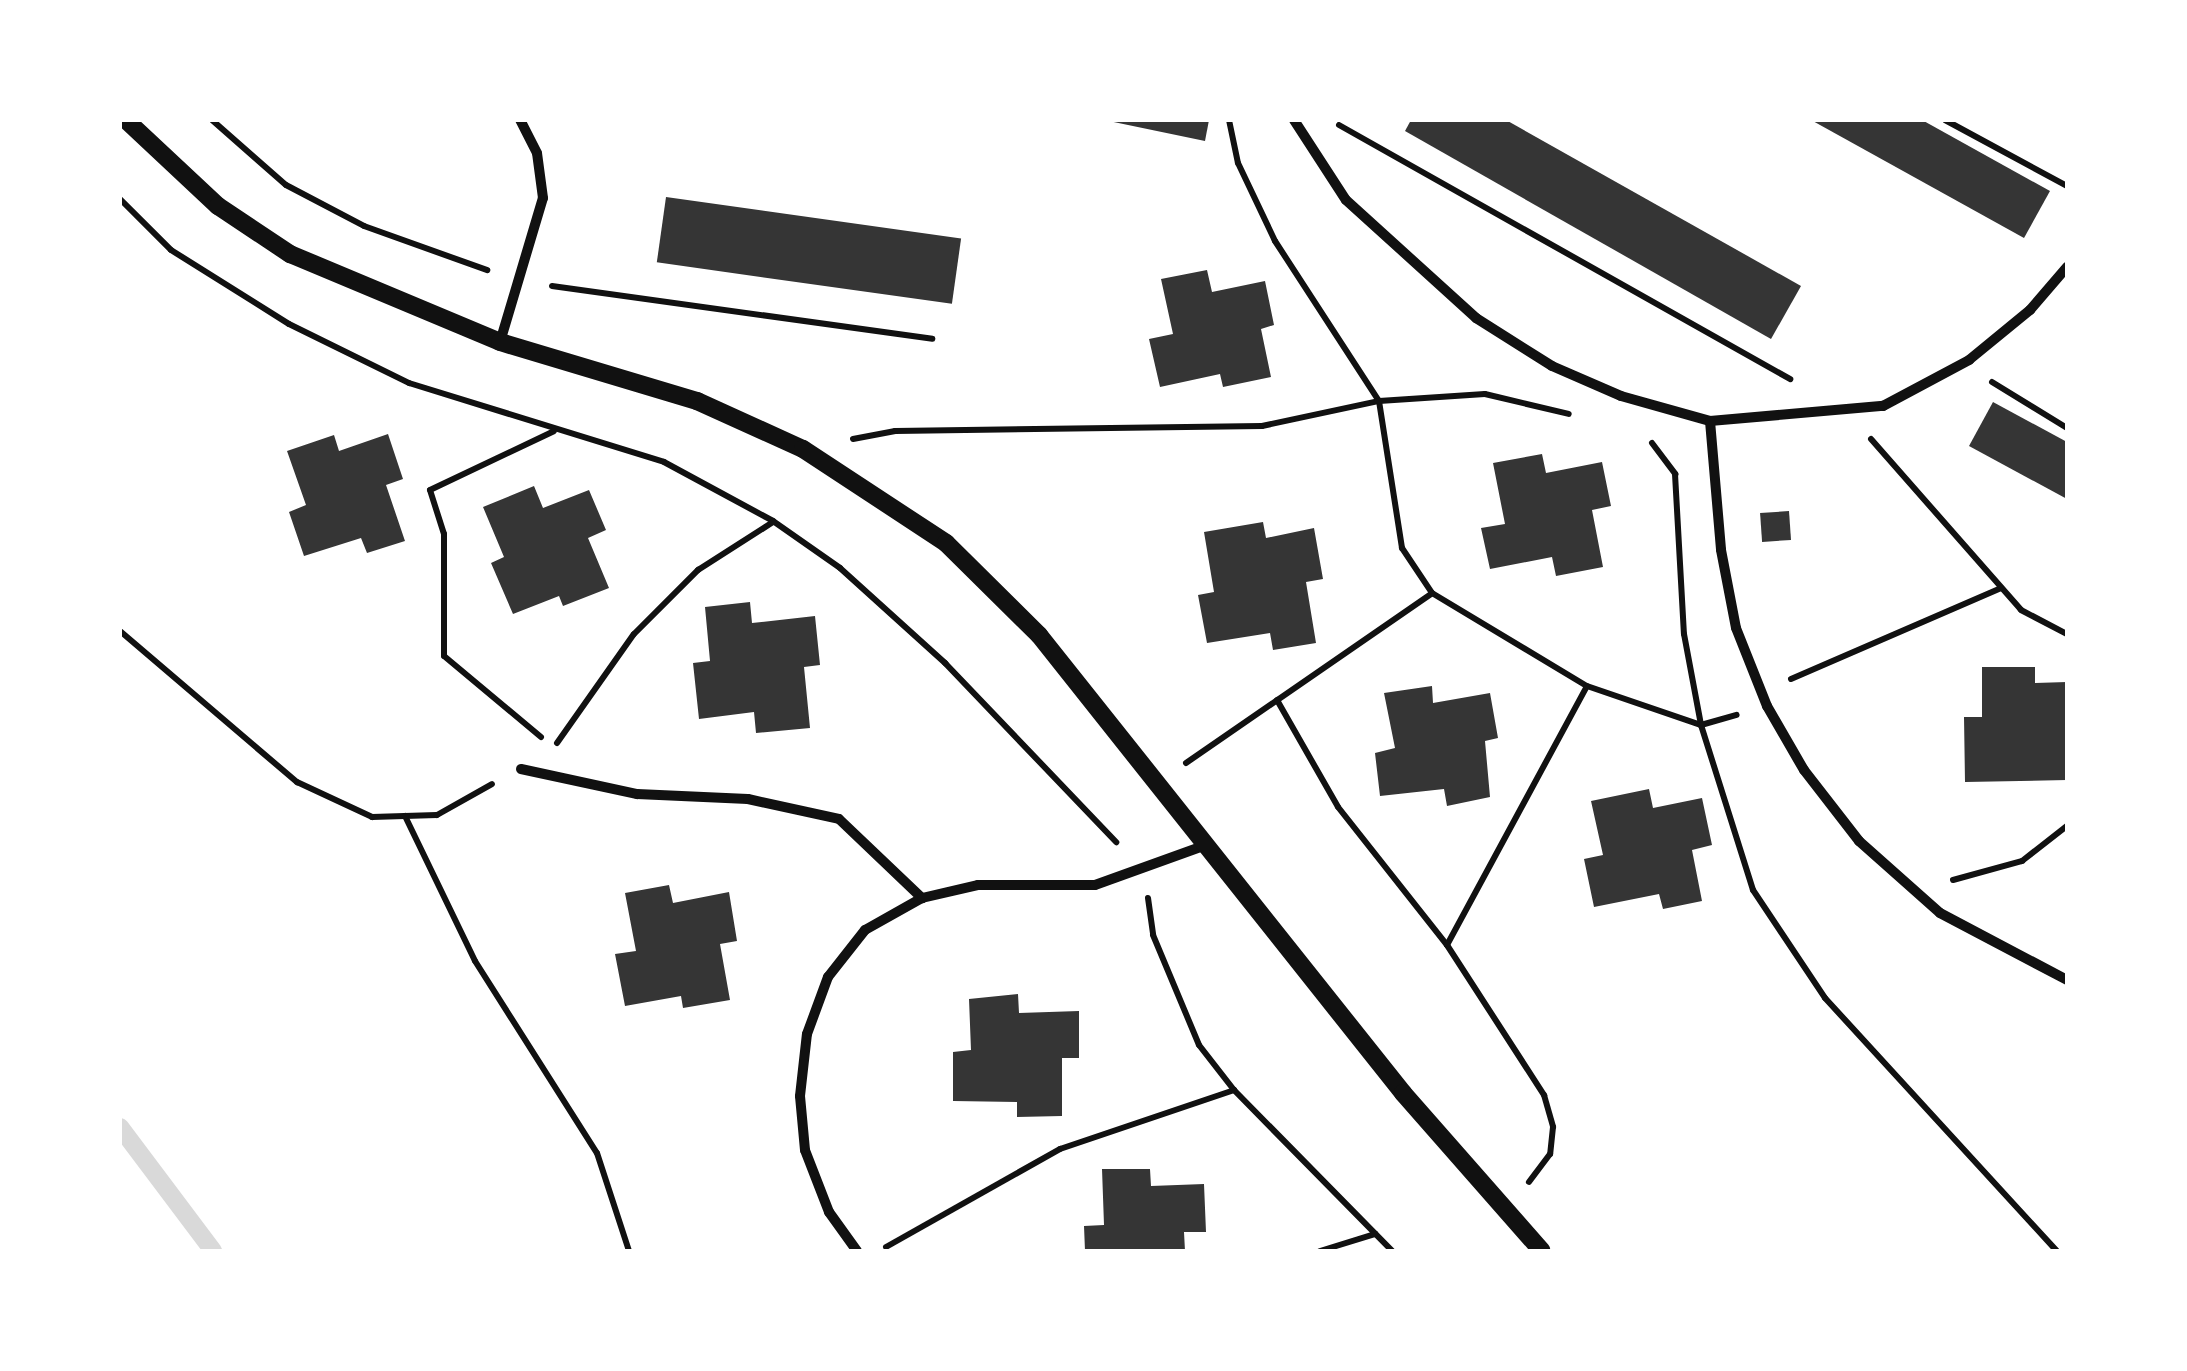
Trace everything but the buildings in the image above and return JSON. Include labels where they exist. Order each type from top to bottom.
[{"type":"street","points":[[126,120],[218,206],[290,254],[500,342],[697,401],[803,449],[897,508],[999,588],[1403,1093],[1542,1251]]},
{"type":"street","points":[[500,342],[543,198],[537,152],[520,120]]},
{"type":"street","points":[[1294,120],[1346,200],[1476,318],[1552,366],[1621,396],[1710,421],[1848,412],[1882,406],[1969,360],[2030,310],[2067,268]]},
{"type":"street","points":[[1710,421],[1724,566],[1736,628],[1767,706],[1804,770],[1859,841],[1940,913],[2067,980]]},
{"type":"street","points":[[521,768],[637,794],[748,799],[839,820],[922,898]]},
{"type":"street","points":[[858,1251],[829,1212],[805,1150],[800,1096],[807,1034],[828,977],[865,930],[922,898],[978,885],[1095,885],[1144,871],[1206,845]]},
{"type":"path","points":[[212,120],[286,185],[364,226],[518,281],[932,339]]},
{"type":"path","points":[[1229,120],[1238,163],[1274,241],[1378,401],[1402,548],[1432,593],[1587,686],[1701,725],[1767,706]]},
{"type":"path","points":[[1329,120],[1848,412],[2021,610],[2067,634]]},
{"type":"path","points":[[1945,120],[2067,186]]},
{"type":"path","points":[[120,199],[172,250],[288,324],[408,384],[664,462],[773,521],[840,568],[945,663],[1144,871],[1153,935],[1199,1045],[1234,1090],[1392,1251]]},
{"type":"path","points":[[1969,360],[2005,394],[2067,428]]},
{"type":"path","points":[[803,449],[895,430],[1262,426],[1378,401],[1485,394],[1573,414]]},
{"type":"path","points":[[556,430],[430,490],[444,534],[444,656],[554,747],[634,634],[698,570],[773,521]]},
{"type":"path","points":[[1640,438],[1657,445],[1675,474],[1684,634],[1701,725],[1753,890],[1824,998],[2057,1251]]},
{"type":"path","points":[[1762,692],[2001,588]]},
{"type":"path","points":[[1156,784],[1432,593]]},
{"type":"path","points":[[120,631],[298,782],[372,817],[437,815],[521,768]]},
{"type":"path","points":[[1446,945],[1587,686]]},
{"type":"path","points":[[1278,700],[1338,808],[1446,945],[1544,1095],[1553,1127],[1550,1154],[1506,1210]]},
{"type":"path","points":[[405,816],[476,961],[597,1153],[629,1251]]},
{"type":"path","points":[[1901,878],[1957,880],[2022,861],[2067,826]]},
{"type":"path","points":[[880,1251],[1060,1149],[1234,1090]]},
{"type":"path","points":[[1320,1251],[1375,1234]]},
{"type":"waterway","points":[[120,1127],[213,1251]]}]
